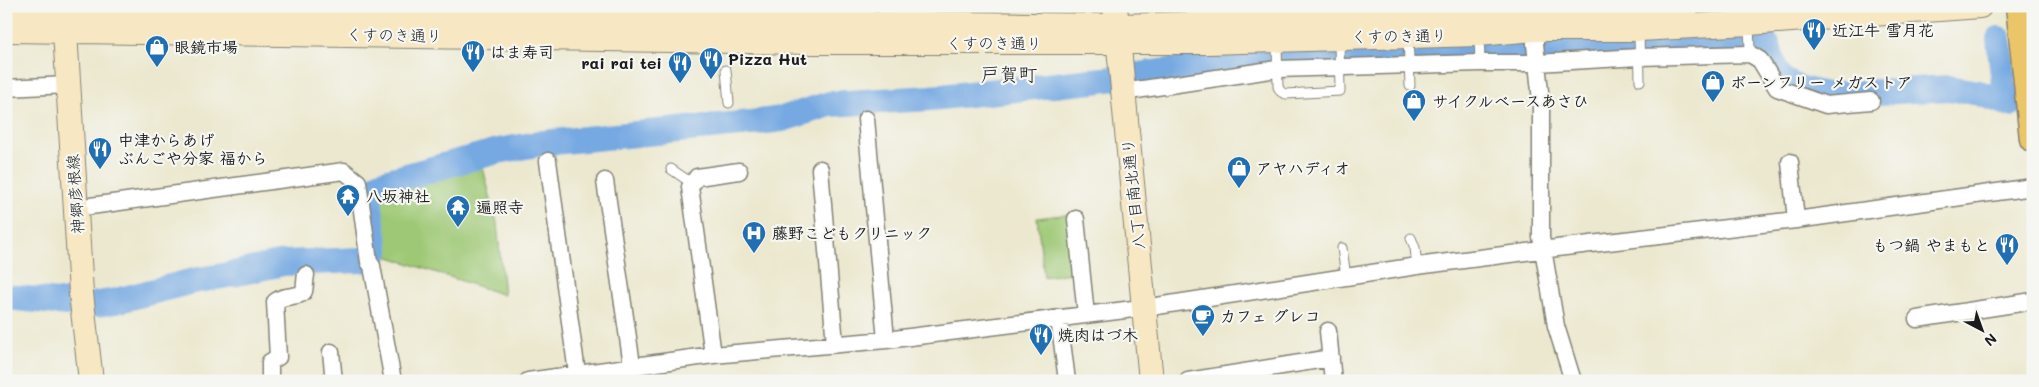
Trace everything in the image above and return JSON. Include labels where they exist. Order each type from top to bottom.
[{"type":"main road","name":"くすのき通り","points":[[1368,20],[1408,42],[1479,40],[1535,36],[1688,6]]},
{"type":"main road","name":"くすのき通り","points":[[6,12],[64,17],[1117,25],[1368,20],[1639,45],[1744,33],[1886,10],[1980,6]]},
{"type":"main road","points":[[2019,6],[2033,140]]},
{"type":"main road","name":"くすのき通り","points":[[6,30],[64,17],[171,36],[517,44],[810,48],[1117,25]]},
{"type":"main road","name":"神郷彦根線","points":[[64,17],[81,293],[91,381]]},
{"type":"main road","name":"くすのき通り","points":[[1206,24],[1277,56],[1339,44],[1368,20]]},
{"type":"main road","name":"八丁目南北通り","points":[[1117,25],[1151,381]]},
{"type":"street","points":[[1122,83],[1277,56],[1339,65],[1480,60],[1535,36],[1639,45],[1744,33],[1777,88],[1826,105],[1871,101]]},
{"type":"street","points":[[1535,36],[1541,101],[1542,250],[1556,326],[1573,381]]},
{"type":"street","points":[[6,88],[68,85]]},
{"type":"street","points":[[866,119],[886,340]]},
{"type":"street","points":[[548,161],[577,373]]},
{"type":"street","points":[[1790,162],[1796,220]]},
{"type":"street","points":[[820,170],[835,344]]},
{"type":"street","points":[[713,355],[710,313],[690,187],[697,177],[739,171]]},
{"type":"street","points":[[76,208],[344,172],[358,182],[369,256],[378,294],[393,381]]},
{"type":"street","points":[[605,180],[625,371]]},
{"type":"street","points":[[528,381],[577,373],[625,371],[713,355],[797,344],[835,344],[886,340],[1059,318],[1416,266],[1796,220],[2033,187]]},
{"type":"street","points":[[1076,219],[1086,314]]},
{"type":"street","points":[[270,381],[270,362],[278,357],[275,302],[280,297],[300,295],[304,292],[306,275]]},
{"type":"street","points":[[1917,319],[2033,300]]},
{"type":"street","points":[[1059,318],[1066,381]]},
{"type":"street","points":[[1328,332],[1333,381]]},
{"type":"street","points":[[332,352],[334,381]]},
{"type":"street","points":[[1188,381],[1331,358]]},
{"type":"lane","points":[[1479,40],[1480,60]]},
{"type":"lane","points":[[1408,42],[1410,86]]},
{"type":"lane","points":[[1277,56],[1278,87],[1281,92],[1322,93],[1340,91],[1339,44]]},
{"type":"lane","points":[[1639,45],[1640,81]]},
{"type":"lane","points":[[726,70],[729,104]]},
{"type":"lane","points":[[671,169],[693,184]]},
{"type":"lane","points":[[1412,238],[1415,248],[1416,266]]},
{"type":"lane","points":[[1342,248],[1346,277]]},
{"type":"green space","points":[[481,160],[497,223],[504,295],[377,253],[382,246],[373,200],[381,188]]},
{"type":"green space","points":[[1070,214],[1077,272],[1044,277],[1037,218]]},
{"type":"waterway","points":[[1999,39],[2006,102]]},
{"type":"waterway","points":[[97,304],[116,301],[193,281],[283,263],[362,260],[373,256],[376,251],[369,201],[373,191],[381,183],[498,151],[543,143],[782,119],[830,104],[931,98],[1102,80],[1252,59],[1763,43],[1768,46],[1779,76],[1789,84],[1808,91],[1827,95],[1948,88],[1979,93],[2010,104]]},
{"type":"waterway","points":[[6,297],[68,303]]},
{"type":"place","name":"近江牛 雪月花","points":[[1814,51]]},
{"type":"place","name":"眼鏡市場","points":[[157,68]]},
{"type":"place","name":"はま寿司","points":[[473,73]]},
{"type":"place","name":"Pizza Hut","points":[[711,80]]},
{"type":"place","name":"rai rai tei","points":[[680,84]]},
{"type":"place","name":"ボーンフリー メガストア","points":[[1713,103]]},
{"type":"place","name":"サイクルベースあさひ","points":[[1414,122]]},
{"type":"place","name":"中津からあげ ぶんごや分家 福から","points":[[100,170]]},
{"type":"place","name":"アヤハディオ","points":[[1239,189]]},
{"type":"place","name":"八坂神社","points":[[348,217]]},
{"type":"place","name":"遍照寺","points":[[458,228]]},
{"type":"place","name":"藤野こどもクリニック","points":[[754,254]]},
{"type":"place","name":"もつ鍋 やまもと","points":[[2007,266]]},
{"type":"place","name":"カフェ グレコ","points":[[1203,337]]},
{"type":"place","name":"焼肉はづ木","points":[[1041,356]]},
{"type":"district","name":"戸賀町","points":[[1009,74]]}]
